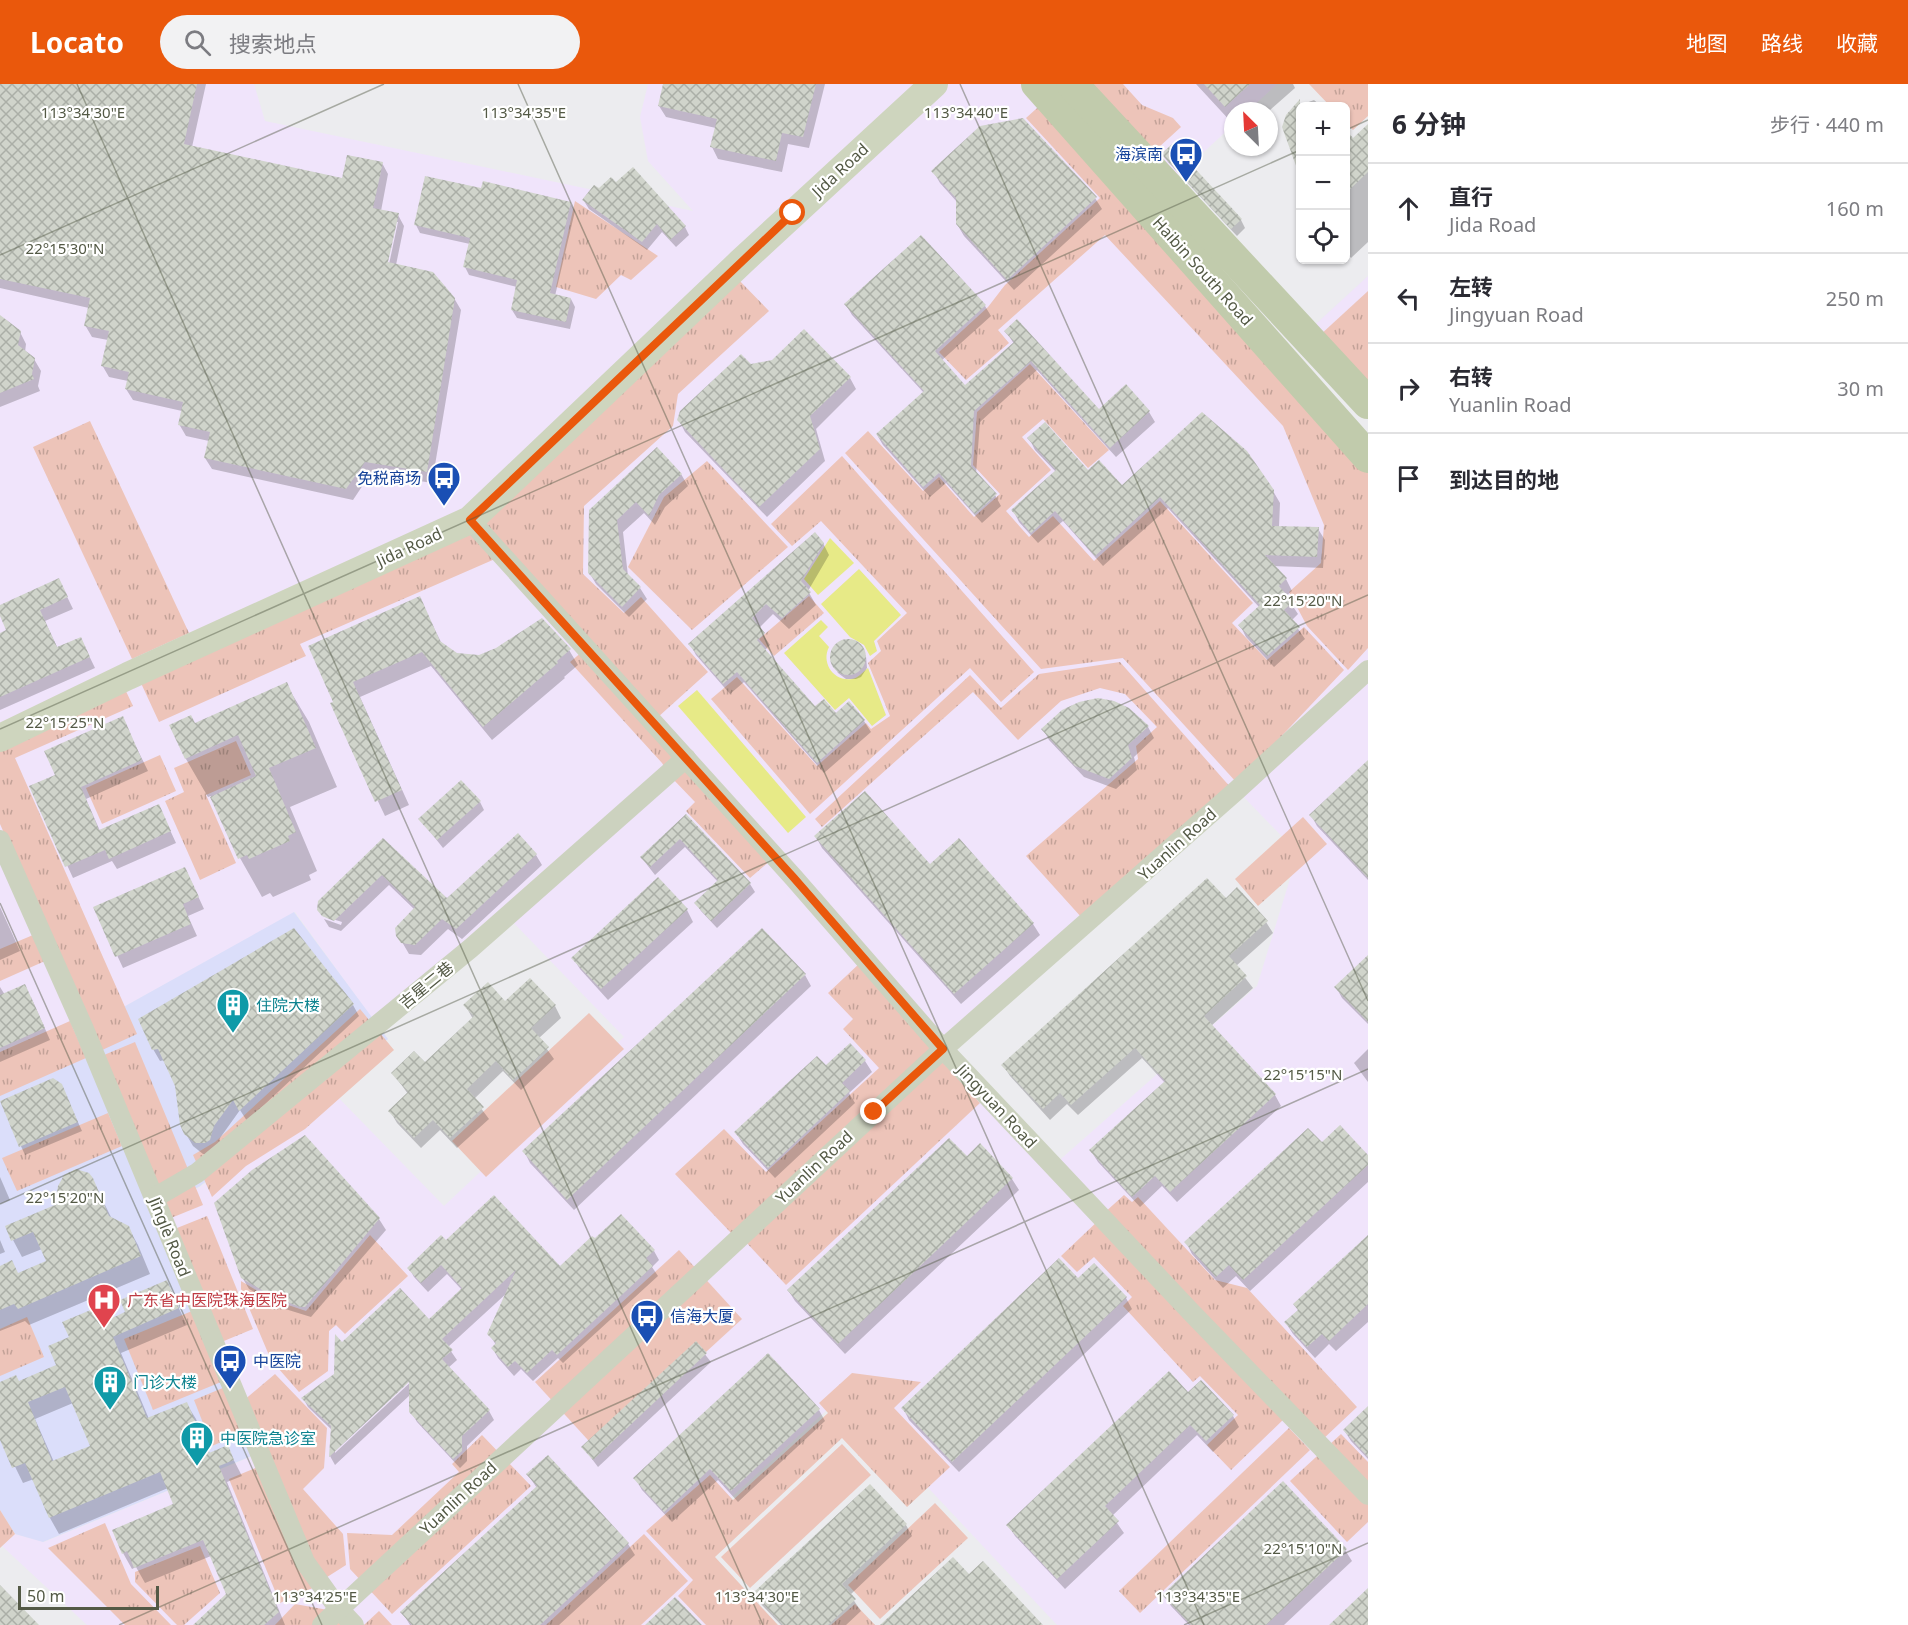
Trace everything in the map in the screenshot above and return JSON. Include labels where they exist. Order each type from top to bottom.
[{"type":"main road","name":"Jida Road","points":[[0,738],[129,676],[470,520],[741,262],[934,84]]},
{"type":"main road","name":"Haibin South Road","points":[[1037,84],[1368,458]]},
{"type":"main road","name":"Haibin South Road","points":[[1072,84],[1368,403]]},
{"type":"street","name":"Jingyuan Road","points":[[470,520],[794,878],[943,1049],[1368,1496]]},
{"type":"street","name":"Yuanlin Road","points":[[322,1625],[943,1049],[1229,797],[1368,670]]},
{"type":"street","name":"吉星二巷","points":[[154,1198],[197,1173],[471,948],[686,758]]},
{"type":"street","name":"Jǐnglè Road","points":[[0,840],[68,991],[305,1562],[338,1608],[354,1625]]},
{"type":"shaded area","points":[[0,84],[254,84],[265,121],[693,211],[648,161],[640,117],[648,84],[1037,84],[1368,458],[1368,1625],[1057,1625],[842,1396],[671,1553],[738,1625],[87,1625],[2,1546],[15,1534],[44,1542],[260,1453],[157,1205],[199,1188],[328,1087],[444,1206],[624,1037],[507,916],[377,1025],[295,912],[84,1029],[0,1066]],"holes":[[[1237,790],[1298,853],[1257,986],[1054,1165],[943,1049]]]},
{"type":"shaded area","points":[[1072,84],[1277,84],[1258,102],[1224,102],[1224,133],[1167,186]]},
{"type":"shaded area","points":[[1368,276],[1368,402],[1305,334]]},
{"type":"shaded area","points":[[830,538],[854,563],[818,595],[804,579]]},
{"type":"shaded area","points":[[859,569],[901,615],[874,641],[877,651],[870,656],[864,645],[850,637],[821,604]]},
{"type":"shaded area","points":[[821,620],[828,627],[819,636],[829,647],[827,659],[830,670],[839,677],[852,679],[868,668],[886,715],[872,726],[849,698],[835,710],[784,653]]},
{"type":"shaded area","points":[[697,690],[806,817],[788,833],[678,706]]},
{"type":"shaded area","name":"广东省中医院珠海医院","points":[[294,912],[388,1039],[199,1187],[157,1205],[259,1453],[43,1542],[15,1534],[0,1510],[0,1067],[84,1029]]},
{"type":"green space","points":[[1079,84],[1123,84],[1142,105],[1173,118],[1181,127],[1147,158]]},
{"type":"green space","points":[[1309,84],[1368,84],[1368,116],[1353,130],[1350,127],[1350,102],[1326,102]]},
{"type":"green space","points":[[1046,100],[1368,463],[1368,648],[1348,670],[1307,626],[1289,592],[1321,563],[1324,525],[1283,426],[1105,235],[998,330],[1009,343],[966,380],[939,352],[988,307],[1005,285],[1100,198],[1026,118]]},
{"type":"green space","points":[[575,201],[658,256],[631,280],[621,275],[596,299],[556,287]]},
{"type":"green space","points":[[734,275],[769,311],[678,394],[673,426],[584,506],[583,574],[624,613],[641,597],[708,672],[657,718],[477,520]]},
{"type":"green space","points":[[1368,291],[1368,388],[1319,336]]},
{"type":"green space","points":[[1030,364],[1109,450],[1088,468],[1043,419],[1022,437],[1051,470],[1006,511],[1029,537],[1053,516],[1094,561],[1160,501],[1253,603],[1232,623],[1267,660],[1304,627],[1344,670],[1237,783],[1123,658],[1041,669],[845,453],[868,431],[923,491],[939,477],[974,517],[1000,494],[973,465],[977,412]]},
{"type":"green space","points":[[90,421],[189,633],[132,659],[33,447]]},
{"type":"green space","points":[[842,456],[1034,672],[1001,702],[970,668],[810,814],[711,699],[737,677],[817,766],[866,723],[871,729],[890,716],[868,663],[881,651],[877,641],[907,613],[821,521],[792,546],[771,524]]},
{"type":"green space","points":[[707,461],[788,547],[692,630],[628,567],[664,497]]},
{"type":"green space","points":[[468,527],[495,559],[300,644],[306,656],[159,722],[140,681]]},
{"type":"green space","points":[[809,596],[824,613],[774,656],[759,639]]},
{"type":"green space","points":[[583,651],[772,859],[750,878],[686,811],[695,802],[570,662]]},
{"type":"green space","points":[[1120,662],[1232,789],[1082,918],[1026,856],[1138,759],[1136,746],[1157,727],[1125,694],[1100,688],[1061,701],[1018,740],[973,692],[822,827],[815,819],[970,675],[1001,708],[1039,674]]},
{"type":"green space","points":[[124,687],[133,706],[15,758],[137,1034],[100,1051],[0,824],[0,745]]},
{"type":"green space","points":[[236,741],[251,775],[206,795],[236,863],[200,880],[165,801],[184,792],[174,768]]},
{"type":"green space","points":[[160,755],[176,791],[102,824],[86,788]]},
{"type":"green space","points":[[1303,817],[1327,844],[1258,906],[1235,879]]},
{"type":"green space","points":[[33,935],[45,961],[0,981],[0,949]]},
{"type":"green space","points":[[861,962],[938,1049],[732,1234],[675,1174],[724,1129],[766,1172],[879,1068],[843,1029],[853,1019],[828,993]]},
{"type":"green space","points":[[360,1009],[394,1050],[305,1129],[246,1166],[212,1197],[193,1155],[215,1142]]},
{"type":"green space","points":[[589,1013],[624,1049],[486,1177],[452,1141]]},
{"type":"green space","points":[[70,1021],[86,1058],[0,1096],[0,1052]]},
{"type":"green space","points":[[135,1042],[203,1205],[171,1218],[104,1055]]},
{"type":"green space","points":[[940,1059],[980,1103],[786,1285],[744,1240]]},
{"type":"green space","points":[[108,1113],[122,1146],[17,1191],[2,1158]]},
{"type":"green space","points":[[1124,1195],[1132,1202],[1138,1197],[1215,1280],[1247,1288],[1357,1407],[1321,1441],[1103,1214]]},
{"type":"green space","points":[[207,1216],[253,1329],[219,1343],[172,1230]]},
{"type":"green space","points":[[1100,1219],[1287,1416],[1231,1470],[1207,1445],[1238,1415],[1200,1376],[1193,1382],[1123,1306],[1132,1297],[1094,1257],[1077,1272],[1061,1256]]},
{"type":"green space","points":[[370,1235],[408,1276],[345,1334],[336,1325],[329,1331],[328,1371],[299,1392],[271,1360],[241,1289],[241,1281],[273,1300],[306,1311]]},
{"type":"green space","points":[[679,1250],[742,1319],[598,1451],[535,1382]]},
{"type":"green space","points":[[192,1311],[221,1382],[153,1410],[124,1339]]},
{"type":"green space","points":[[27,1317],[44,1357],[0,1376],[0,1329]]},
{"type":"green space","points":[[852,1373],[921,1382],[894,1408],[950,1467],[907,1507],[842,1438],[715,1557],[778,1625],[706,1625],[678,1596],[693,1580],[646,1531],[710,1475],[733,1500],[828,1413],[819,1403]]},
{"type":"green space","points":[[275,1374],[327,1428],[324,1468],[303,1489],[343,1534],[346,1565],[324,1579],[306,1555],[243,1401]]},
{"type":"green space","points":[[225,1387],[244,1432],[212,1446],[194,1400]]},
{"type":"green space","points":[[1289,1428],[1310,1450],[1140,1613],[1119,1591]]},
{"type":"green space","points":[[1341,1434],[1368,1462],[1368,1522],[1347,1542],[1290,1481]]},
{"type":"green space","points":[[482,1435],[531,1486],[392,1614],[350,1569],[347,1533],[392,1535],[459,1472],[452,1464]]},
{"type":"green space","points":[[842,1444],[871,1475],[750,1588],[721,1557]]},
{"type":"green space","points":[[260,1466],[315,1587],[280,1603],[229,1479]]},
{"type":"green space","points":[[935,1503],[968,1538],[880,1619],[848,1585]]},
{"type":"green space","points":[[0,1510],[15,1534],[0,1548]]},
{"type":"green space","points":[[105,1523],[131,1584],[171,1625],[125,1625],[48,1548]]},
{"type":"green space","points":[[644,1534],[688,1581],[641,1625],[546,1625]]},
{"type":"green space","points":[[200,1546],[220,1593],[184,1625],[177,1625],[135,1582],[135,1572]]},
{"type":"green space","points":[[295,1604],[339,1612],[351,1625],[275,1625]]},
{"type":"green space","points":[[855,1604],[875,1625],[831,1625]]},
{"type":"green space","points":[[379,1611],[392,1625],[364,1625]]},
{"type":"building","points":[[0,84],[197,84],[184,144],[342,178],[347,155],[383,162],[373,208],[399,213],[388,262],[433,272],[455,298],[427,472],[365,462],[346,489],[204,458],[210,432],[178,425],[183,402],[125,389],[129,372],[101,366],[109,331],[84,326],[90,298],[0,279]]},
{"type":"building","points":[[663,84],[816,84],[803,137],[782,133],[776,161],[710,147],[717,119],[658,106]]},
{"type":"building","points":[[1204,84],[1250,84],[1230,102],[1224,102],[1224,106]]},
{"type":"building","points":[[1296,104],[1296,166],[1282,127],[1286,115]]},
{"type":"building","points":[[1023,118],[1097,197],[1007,280],[956,224],[956,198],[931,171],[980,126]]},
{"type":"building","points":[[1368,124],[1368,172],[1350,189],[1350,135],[1353,138]]},
{"type":"building","points":[[1172,144],[1242,219],[1231,229],[1161,154]]},
{"type":"building","points":[[633,167],[686,226],[670,240],[657,224],[642,242],[582,200],[594,185],[599,188],[611,177],[616,182]]},
{"type":"building","points":[[425,176],[481,188],[483,181],[571,202],[550,293],[571,298],[566,322],[511,310],[517,280],[463,267],[470,238],[414,225]]},
{"type":"building","points":[[921,235],[986,305],[935,351],[965,385],[1014,342],[1004,331],[1017,319],[1099,409],[1126,384],[1150,411],[1110,448],[1031,361],[974,411],[971,466],[997,494],[975,514],[939,473],[923,487],[876,434],[924,391],[844,304]]},
{"type":"building","points":[[0,315],[21,331],[18,345],[35,358],[32,374],[34,379],[0,393]]},
{"type":"building","points":[[804,329],[851,377],[810,416],[820,449],[759,507],[677,420],[680,411],[741,354],[751,364],[772,360]]},
{"type":"building","points":[[1202,412],[1247,451],[1274,490],[1272,526],[1319,527],[1317,557],[1265,555],[1287,578],[1279,586],[1293,602],[1284,610],[1300,627],[1267,656],[1238,625],[1260,605],[1160,497],[1095,556],[1055,511],[1031,533],[1011,510],[1056,470],[1027,438],[1045,422],[1088,470],[1099,460],[1122,485]]},
{"type":"building","points":[[657,447],[682,474],[659,495],[649,516],[636,502],[617,520],[623,569],[641,587],[622,607],[588,573],[589,510]]},
{"type":"building","points":[[815,532],[824,543],[801,581],[811,592],[782,618],[766,604],[752,618],[765,633],[757,640],[815,706],[824,699],[836,713],[849,701],[865,720],[817,763],[737,672],[723,684],[688,644]]},
{"type":"building","points":[[59,578],[68,597],[40,610],[57,647],[81,637],[90,657],[0,697],[0,633],[6,630],[0,616],[0,605]]},
{"type":"building","points":[[420,596],[440,641],[457,653],[479,655],[496,648],[542,618],[571,649],[557,661],[558,663],[483,727],[422,652],[353,682],[402,790],[375,802],[330,703],[333,702],[308,646]]},
{"type":"building","points":[[848,639],[860,645],[866,657],[860,669],[848,675],[836,669],[830,657],[836,645]]},
{"type":"building","points":[[287,682],[316,748],[269,768],[296,832],[288,836],[290,841],[249,859],[247,855],[238,859],[210,797],[256,776],[238,735],[185,759],[169,725],[191,715],[195,723]]},
{"type":"building","points":[[1098,698],[1114,701],[1129,708],[1149,726],[1128,745],[1132,758],[1109,779],[1075,766],[1041,729],[1062,710],[1079,702]]},
{"type":"building","points":[[123,716],[142,760],[81,787],[99,830],[159,804],[171,831],[109,859],[105,850],[65,867],[29,786],[55,775],[44,751]]},
{"type":"building","points":[[1368,760],[1368,878],[1309,815]]},
{"type":"building","points":[[461,780],[481,801],[437,840],[418,819]]},
{"type":"building","points":[[865,791],[930,864],[959,838],[1034,923],[954,994],[814,836]]},
{"type":"building","points":[[686,814],[751,883],[711,921],[694,903],[718,880],[680,839],[650,867],[640,857]]},
{"type":"building","points":[[518,833],[537,854],[456,929],[442,919],[415,945],[401,943],[396,936],[395,928],[415,907],[382,875],[334,921],[322,916],[317,910],[318,901],[383,838],[447,898]]},
{"type":"building","points":[[185,867],[199,897],[183,904],[191,924],[115,957],[93,907]]},
{"type":"building","points":[[658,877],[688,909],[601,989],[571,958]]},
{"type":"building","points":[[1207,878],[1226,898],[1237,887],[1268,921],[1229,956],[1247,976],[1204,1016],[1276,1094],[1170,1192],[1155,1176],[1132,1197],[1089,1150],[1165,1081],[1135,1048],[1071,1105],[1060,1093],[1043,1109],[1001,1065]]},
{"type":"building","name":"住院大楼","points":[[294,928],[354,1004],[239,1111],[233,1100],[214,1126],[210,1140],[205,1143],[195,1143],[184,1134],[180,1125],[175,1086],[158,1049],[152,1050],[138,1019]]},
{"type":"building","points":[[762,928],[806,974],[567,1200],[522,1151]]},
{"type":"building","points":[[1368,955],[1368,1022],[1334,987]]},
{"type":"building","points":[[530,978],[556,1005],[531,1028],[549,1047],[513,1080],[496,1061],[467,1089],[484,1107],[450,1138],[433,1120],[414,1138],[388,1111],[408,1092],[391,1073],[414,1051],[425,1062],[474,1016],[463,1005],[488,982],[505,1001]]},
{"type":"building","points":[[25,984],[45,1028],[0,1048],[0,995]]},
{"type":"building","points":[[850,1043],[866,1060],[842,1083],[850,1091],[768,1168],[734,1132],[817,1056],[826,1065]]},
{"type":"building","points":[[53,1078],[62,1084],[78,1122],[19,1147],[0,1101]]},
{"type":"building","points":[[1340,1125],[1368,1155],[1368,1165],[1243,1280],[1229,1265],[1216,1277],[1184,1242],[1308,1128],[1322,1142]]},
{"type":"building","points":[[305,1135],[380,1218],[305,1307],[300,1307],[274,1297],[241,1278],[214,1203],[252,1170]]},
{"type":"building","points":[[949,1138],[967,1156],[980,1143],[1013,1178],[838,1344],[787,1290]]},
{"type":"building","points":[[76,1169],[89,1173],[93,1178],[109,1216],[129,1226],[141,1256],[18,1309],[14,1304],[0,1310],[0,1266],[12,1260],[18,1273],[46,1261],[33,1232],[11,1241],[5,1226],[62,1202],[57,1192],[58,1186],[64,1175]]},
{"type":"building","points":[[494,1195],[560,1266],[592,1236],[595,1238],[621,1214],[655,1250],[646,1258],[653,1266],[557,1355],[552,1350],[527,1373],[515,1361],[508,1367],[491,1348],[496,1343],[487,1334],[516,1270],[442,1339],[453,1350],[442,1359],[490,1410],[462,1436],[462,1451],[453,1459],[409,1412],[409,1382],[329,1457],[331,1426],[301,1398],[334,1374],[335,1334],[342,1342],[400,1288],[429,1319],[462,1288],[441,1265],[421,1283],[407,1268],[441,1235],[446,1240]]},
{"type":"building","points":[[1368,1235],[1368,1304],[1329,1341],[1322,1334],[1307,1347],[1284,1322],[1298,1310],[1293,1304]]},
{"type":"building","points":[[1059,1258],[1078,1278],[1094,1263],[1127,1297],[952,1462],[901,1408]]},
{"type":"building","points":[[167,1280],[179,1308],[113,1337],[147,1418],[187,1402],[209,1453],[228,1445],[234,1460],[219,1466],[279,1612],[264,1625],[193,1625],[226,1594],[203,1540],[134,1568],[127,1551],[122,1554],[112,1530],[173,1504],[160,1472],[49,1518],[25,1463],[12,1468],[0,1440],[0,1382],[16,1375],[19,1381],[56,1365],[48,1346],[69,1337],[62,1322],[93,1309],[99,1324],[125,1312],[120,1300]],"holes":[[[65,1387],[90,1446],[52,1461],[28,1402]]]},
{"type":"building","points":[[696,1341],[707,1353],[593,1460],[581,1447]]},
{"type":"building","points":[[768,1353],[820,1409],[731,1491],[710,1469],[664,1512],[633,1478]]},
{"type":"building","points":[[1169,1371],[1188,1392],[1201,1380],[1234,1415],[1206,1441],[1190,1425],[1105,1506],[1119,1521],[1057,1579],[1006,1525]]},
{"type":"building","points":[[1368,1406],[1368,1457],[1343,1430]]},
{"type":"building","points":[[548,1455],[629,1543],[540,1625],[412,1625],[400,1612],[537,1486],[526,1474]]},
{"type":"building","points":[[1283,1481],[1347,1549],[1266,1625],[1191,1625],[1162,1595]]},
{"type":"building","points":[[870,1484],[907,1524],[842,1584],[856,1599],[828,1625],[783,1625],[753,1593]]},
{"type":"building","points":[[953,1557],[969,1574],[983,1561],[1043,1625],[880,1625]]},
{"type":"building","points":[[0,1585],[39,1625],[0,1625]]},
{"type":"building","points":[[1368,1588],[1368,1625],[1329,1625]]},
{"type":"building","points":[[675,1597],[702,1625],[645,1625]]},
{"type":"place","name":"海滨南","points":[[1186,183]]},
{"type":"place","name":"免税商场","points":[[444,507]]},
{"type":"place","name":"住院大楼","points":[[233,1034]]},
{"type":"place","name":"广东省中医院珠海医院","points":[[104,1329]]},
{"type":"place","name":"信海大厦","points":[[647,1345]]},
{"type":"place","name":"中医院","points":[[230,1390]]},
{"type":"place","name":"门诊大楼","points":[[110,1411]]},
{"type":"place","name":"中医院急诊室","points":[[197,1467]]},
{"type":"route","points":[[793,213],[470,520],[794,878],[943,1049],[874,1112]]}]
